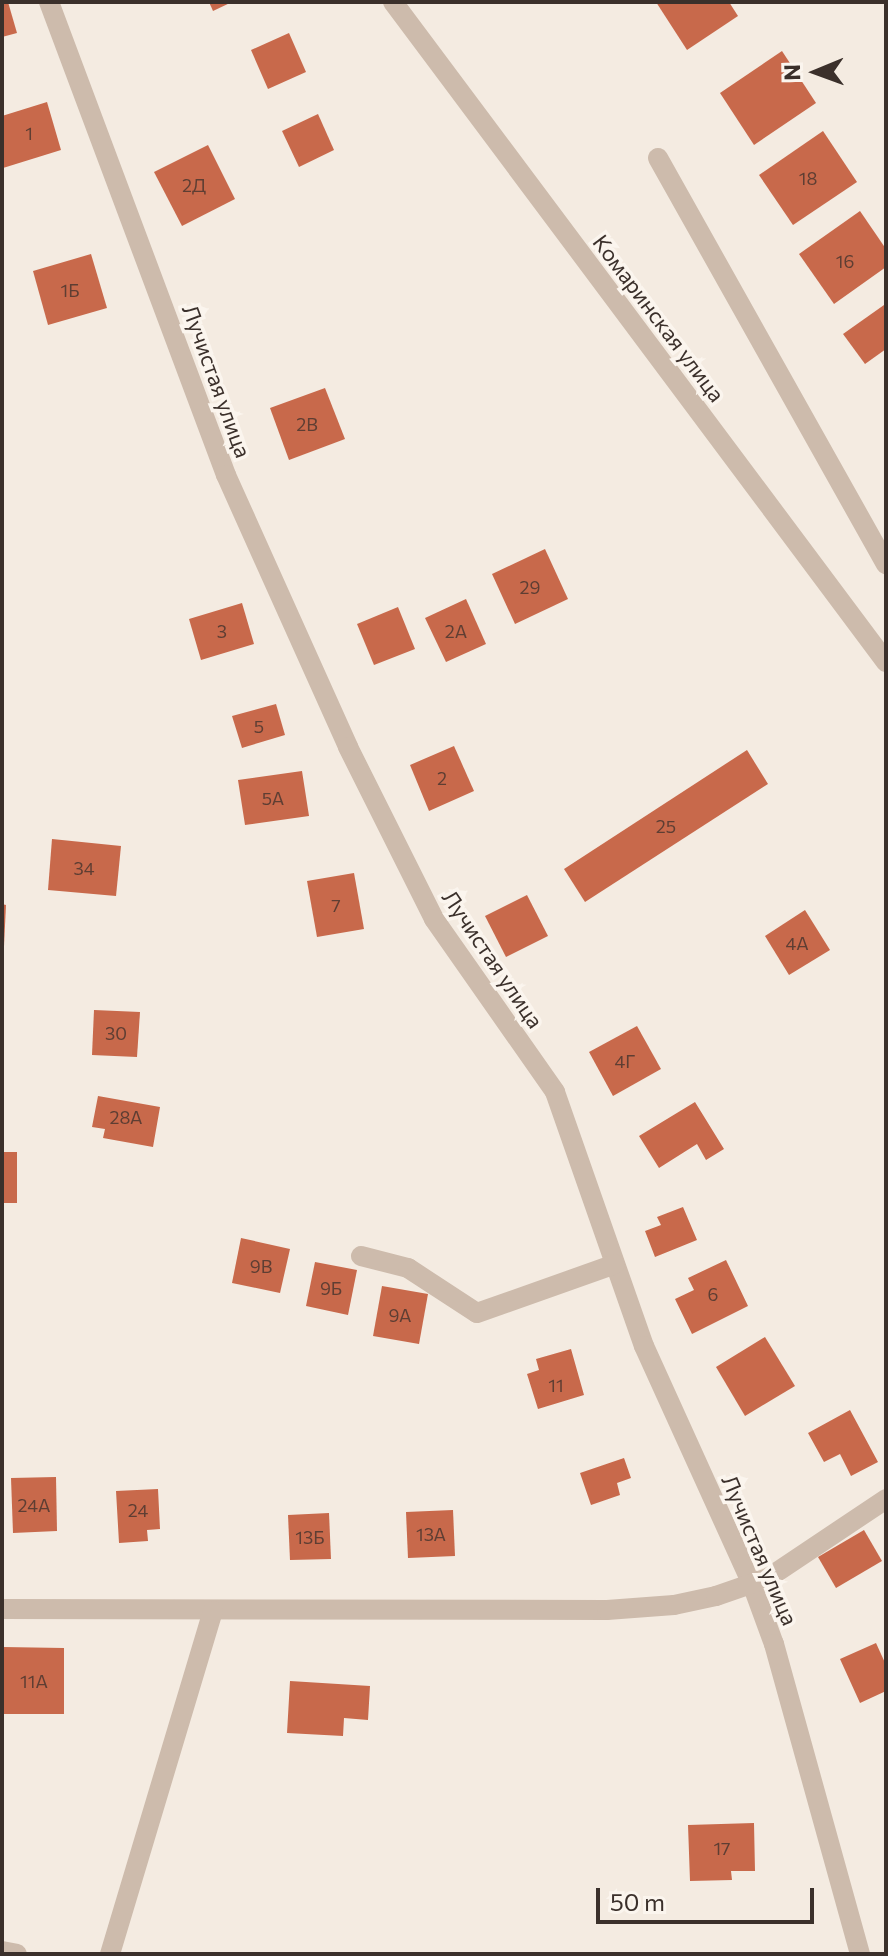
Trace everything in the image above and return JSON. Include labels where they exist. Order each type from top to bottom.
[{"type":"street","name":"Лучистая улица","points":[[49,2],[245,518],[348,747],[434,919],[555,1092],[644,1346],[752,1584],[774,1644],[860,1954]]},
{"type":"street","name":"Комаринская улица","points":[[393,2],[886,662]]},
{"type":"street","points":[[658,158],[886,564]]},
{"type":"street","points":[[361,1256],[408,1268],[477,1313],[615,1264]]},
{"type":"street","points":[[2,1609],[607,1610],[674,1605],[768,1578],[886,1499]]},
{"type":"street","points":[[110,1954],[213,1611]]},
{"type":"street","points":[[2,1951],[17,1954]]},
{"type":"building","points":[[2,2],[8,2],[17,33],[2,37]]},
{"type":"building","points":[[209,2],[232,2],[213,11]]},
{"type":"building","points":[[656,2],[729,2],[738,16],[687,50]]},
{"type":"building","points":[[289,33],[306,72],[268,89],[251,50]]},
{"type":"building","points":[[782,51],[816,103],[754,145],[720,93]]},
{"type":"building","points":[[47,102],[61,150],[3,168],[2,116]]},
{"type":"building","points":[[318,114],[334,150],[299,167],[282,131]]},
{"type":"building","points":[[823,131],[857,182],[793,225],[759,175]]},
{"type":"building","points":[[208,145],[235,199],[182,226],[154,172]]},
{"type":"building","points":[[860,211],[886,249],[886,267],[834,304],[799,254]]},
{"type":"building","points":[[91,254],[107,308],[48,325],[33,271]]},
{"type":"building","points":[[884,305],[886,349],[865,364],[843,334]]},
{"type":"building","points":[[325,388],[345,439],[289,460],[270,408]]},
{"type":"building","points":[[545,549],[568,599],[515,624],[492,574]]},
{"type":"building","points":[[466,599],[486,644],[446,662],[425,618]]},
{"type":"building","points":[[242,603],[254,644],[201,660],[189,619]]},
{"type":"building","points":[[398,607],[415,649],[374,665],[357,624]]},
{"type":"building","points":[[276,704],[285,735],[242,748],[232,716]]},
{"type":"building","points":[[454,746],[474,791],[429,811],[410,765]]},
{"type":"building","points":[[747,750],[768,784],[585,902],[564,869]]},
{"type":"building","points":[[302,771],[309,816],[245,825],[238,780]]},
{"type":"building","points":[[52,839],[121,846],[116,896],[48,890]]},
{"type":"building","points":[[354,873],[364,929],[317,937],[307,881]]},
{"type":"building","points":[[527,895],[548,936],[506,957],[485,916]]},
{"type":"building","points":[[2,904],[6,905],[4,946],[2,946]]},
{"type":"building","points":[[805,910],[830,950],[789,975],[765,936]]},
{"type":"building","points":[[94,1010],[140,1012],[137,1057],[92,1055]]},
{"type":"building","points":[[637,1026],[661,1069],[613,1096],[589,1052]]},
{"type":"building","points":[[98,1096],[160,1107],[153,1147],[103,1138],[105,1129],[92,1127]]},
{"type":"building","points":[[695,1102],[724,1149],[706,1160],[697,1144],[659,1168],[639,1136]]},
{"type":"building","points":[[2,1152],[17,1152],[17,1203],[2,1203]]},
{"type":"building","points":[[683,1207],[697,1240],[655,1257],[645,1231],[661,1225],[657,1217]]},
{"type":"building","points":[[241,1238],[290,1249],[280,1293],[232,1283]]},
{"type":"building","points":[[726,1260],[748,1306],[692,1334],[675,1299],[694,1290],[688,1278]]},
{"type":"building","points":[[315,1262],[357,1270],[348,1315],[306,1306]]},
{"type":"building","points":[[382,1286],[428,1294],[419,1344],[373,1336]]},
{"type":"building","points":[[765,1337],[795,1386],[745,1416],[716,1367]]},
{"type":"building","points":[[571,1349],[584,1395],[538,1409],[527,1374],[539,1370],[536,1359]]},
{"type":"building","points":[[850,1410],[878,1462],[851,1476],[840,1454],[824,1462],[808,1433]]},
{"type":"building","points":[[624,1458],[631,1478],[617,1483],[620,1495],[591,1505],[580,1473]]},
{"type":"building","points":[[56,1477],[57,1531],[13,1533],[11,1478]]},
{"type":"building","points":[[158,1489],[160,1529],[147,1530],[148,1541],[119,1543],[116,1491]]},
{"type":"building","points":[[453,1510],[455,1556],[408,1558],[406,1512]]},
{"type":"building","points":[[329,1513],[331,1559],[290,1560],[288,1515]]},
{"type":"building","points":[[864,1530],[882,1561],[836,1588],[818,1557]]},
{"type":"building","points":[[876,1643],[886,1665],[886,1691],[860,1703],[840,1659]]},
{"type":"building","points":[[3,1647],[64,1648],[64,1714],[3,1714]]},
{"type":"building","points":[[290,1681],[370,1686],[368,1720],[344,1718],[343,1736],[287,1733]]},
{"type":"building","points":[[754,1823],[755,1871],[731,1871],[732,1880],[690,1881],[688,1825]]}]
